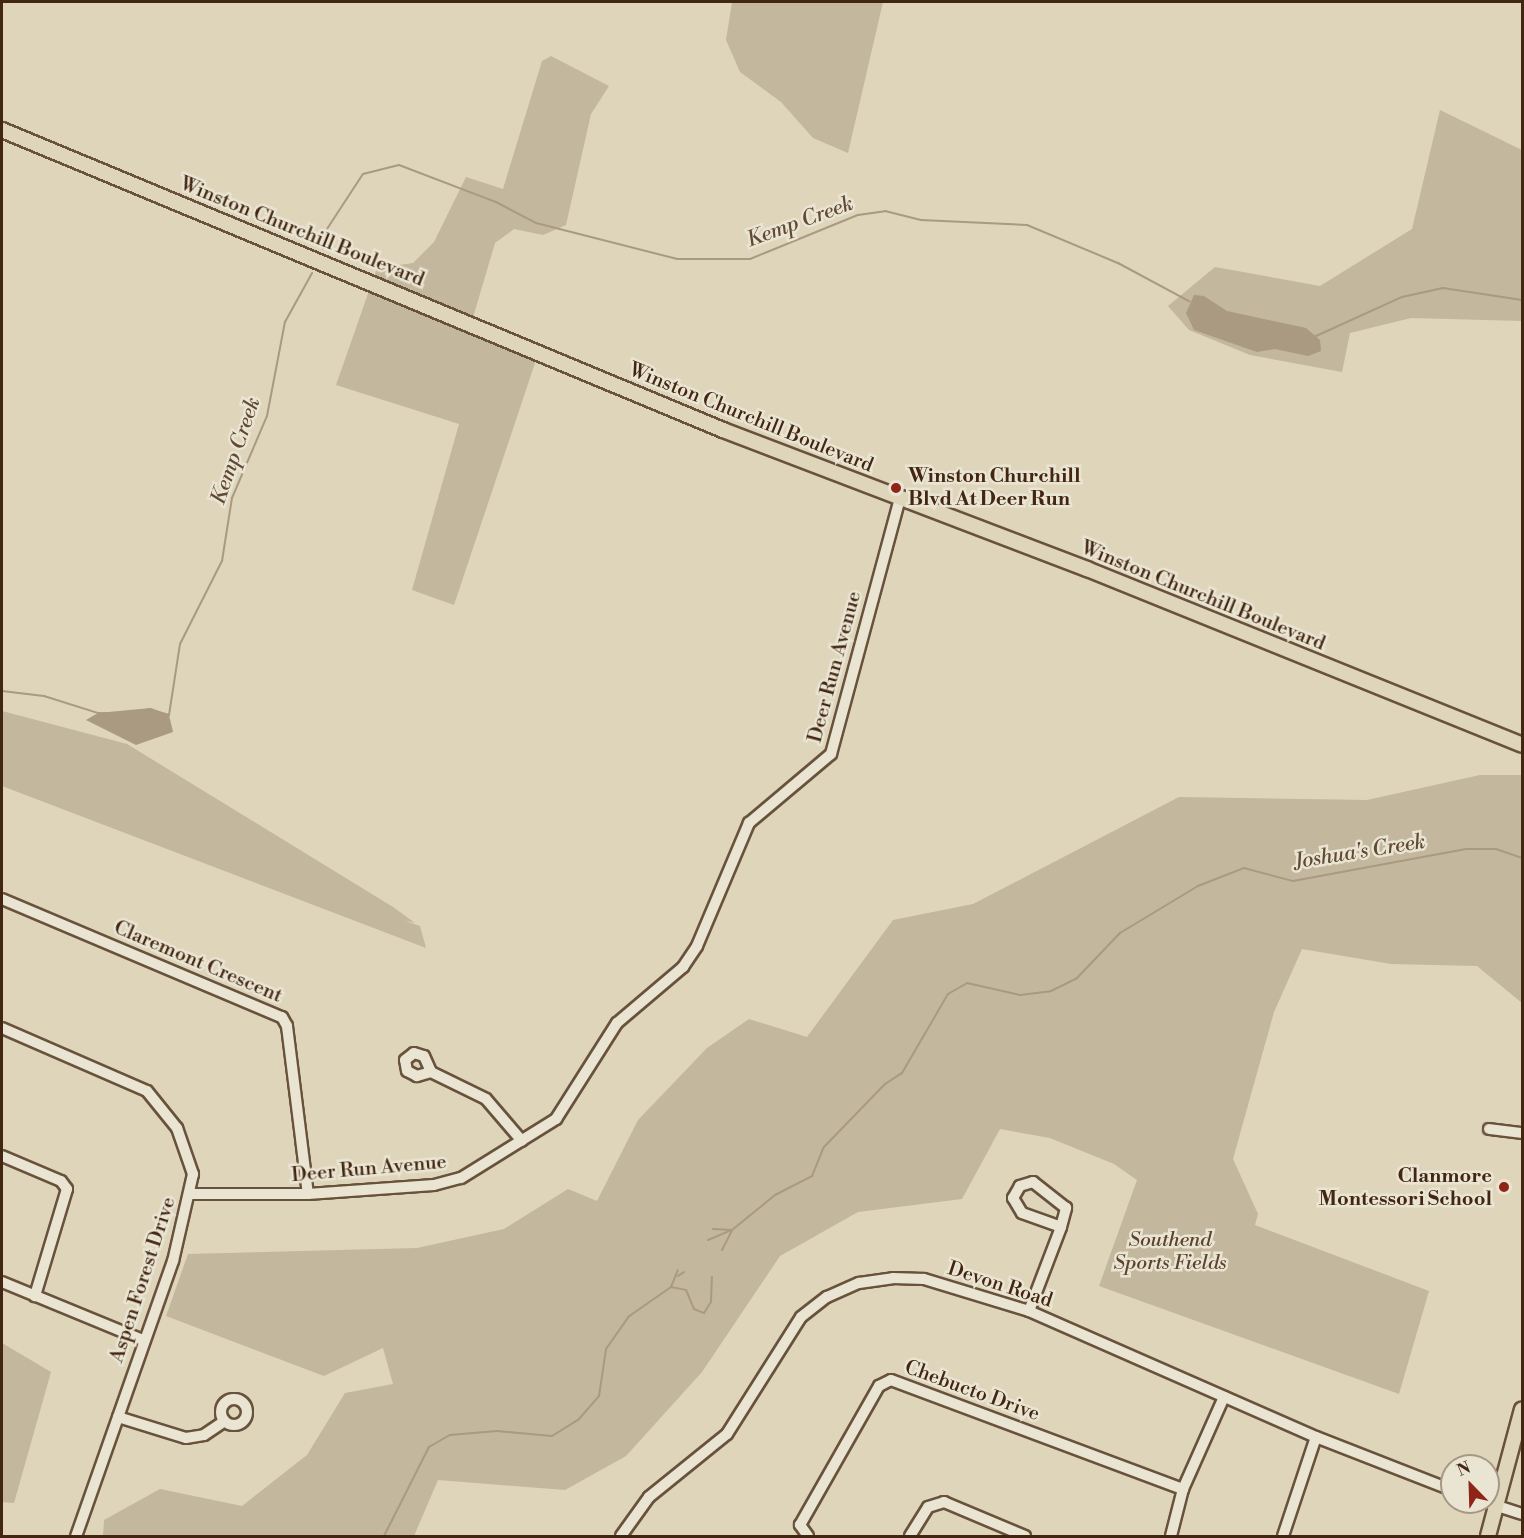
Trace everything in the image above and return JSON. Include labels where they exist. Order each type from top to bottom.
[{"type":"main road","name":"Winston Churchill Boulevard","points":[[2,130],[723,430],[1522,745]]},
{"type":"main road","points":[[1500,1474],[1522,1409]]},
{"type":"main road","points":[[1488,1536],[1489,1514]]},
{"type":"street","name":"Deer Run Avenue","points":[[190,1194],[308,1194],[450,1182],[556,1119],[616,1023],[683,967],[698,946],[749,823],[831,754],[900,498]]},
{"type":"street","name":"Claremont Crescent","points":[[2,899],[282,1017],[287,1026],[308,1194]]},
{"type":"street","name":"Aspen Forest Drive","points":[[2,1028],[147,1091],[165,1108],[183,1141],[193,1174],[172,1261],[76,1536]]},
{"type":"street","points":[[431,1072],[486,1099],[522,1141]]},
{"type":"street","points":[[1489,1130],[1522,1132]]},
{"type":"street","points":[[2,1156],[61,1181],[67,1189],[35,1296]]},
{"type":"street","points":[[1029,1311],[1061,1227],[1066,1208],[1057,1198],[1033,1182],[1020,1186],[1013,1198],[1022,1213],[1061,1227]]},
{"type":"street","name":"Devon Road","points":[[621,1536],[649,1497],[727,1434],[792,1330],[827,1297],[860,1282],[924,1279],[1029,1311],[1316,1437],[1440,1485]]},
{"type":"street","points":[[2,1282],[143,1340]]},
{"type":"street","name":"Chebucto Drive","points":[[808,1536],[800,1525],[879,1386],[891,1380],[1183,1488]]},
{"type":"street","points":[[1171,1536],[1183,1488],[1224,1397]]},
{"type":"street","points":[[118,1417],[186,1438],[204,1435],[225,1421]]},
{"type":"street","points":[[1287,1535],[1316,1437]]},
{"type":"street","points":[[910,1536],[928,1507],[944,1502],[1025,1536]]},
{"type":"street","points":[[1500,1507],[1522,1514]]},
{"type":"green space","points":[[732,2],[883,2],[848,153],[813,138],[781,102],[740,72],[726,40]]},
{"type":"green space","points":[[551,56],[609,86],[591,114],[566,225],[543,235],[514,229],[495,243],[469,331],[536,360],[454,605],[412,590],[459,424],[336,385],[377,268],[413,263],[434,242],[466,177],[503,189],[542,61]]},
{"type":"green space","points":[[1440,110],[1522,150],[1522,321],[1411,318],[1350,333],[1342,372],[1250,355],[1189,330],[1168,306],[1215,267],[1320,286],[1412,229]]},
{"type":"green space","points":[[2,711],[127,744],[393,907],[415,923],[405,921],[420,926],[426,948],[2,786]]},
{"type":"green space","name":"Southend Sports Fields","points":[[1480,775],[1522,775],[1522,1003],[1477,966],[1391,964],[1302,949],[1274,1012],[1233,1159],[1258,1214],[1255,1225],[1429,1291],[1399,1394],[1099,1286],[1137,1180],[1114,1164],[1050,1138],[1000,1129],[962,1199],[858,1212],[780,1256],[702,1372],[626,1456],[565,1490],[438,1480],[414,1536],[103,1536],[104,1520],[160,1489],[242,1506],[307,1455],[345,1393],[393,1384],[383,1348],[324,1376],[166,1316],[188,1254],[417,1248],[504,1229],[568,1189],[597,1201],[638,1120],[707,1048],[749,1019],[807,1037],[893,920],[973,904],[1179,797],[1367,800]]},
{"type":"green space","points":[[2,1343],[51,1372],[14,1503],[2,1502]]},
{"type":"shaded area","points":[[1194,295],[1204,296],[1227,311],[1306,328],[1320,340],[1321,351],[1308,356],[1275,349],[1257,352],[1194,330],[1186,313]]},
{"type":"shaded area","points":[[151,708],[169,715],[173,732],[136,745],[86,720],[98,713]]},
{"type":"waterway","name":"Kemp Creek","points":[[323,249],[325,232],[363,174],[399,165],[496,202],[536,223],[677,259],[750,259],[858,215],[885,211],[921,220],[1027,225],[1118,263],[1189,301]]},
{"type":"waterway","name":"Kemp Creek","points":[[148,709],[169,715],[180,644],[222,561],[232,498],[267,416],[285,322],[312,273]]},
{"type":"waterway","name":"Kemp Creek","points":[[1316,336],[1402,297],[1443,288],[1522,300]]},
{"type":"waterway","name":"Kemp Creek","points":[[2,691],[44,696],[98,713],[125,714]]},
{"type":"waterway","name":"Joshua's Creek","points":[[722,1250],[732,1230],[775,1195],[812,1176],[824,1147],[885,1084],[902,1073],[948,994],[967,983],[1020,995],[1051,991],[1076,979],[1120,933],[1198,886],[1244,868],[1293,881],[1466,849],[1496,849],[1522,858]]},
{"type":"waterway","points":[[713,1229],[731,1230]]},
{"type":"waterway","points":[[708,1240],[732,1230]]},
{"type":"waterway","points":[[671,1287],[678,1270]]},
{"type":"waterway","points":[[678,1276],[684,1272]]},
{"type":"waterway","name":"Joshua's Creek","points":[[384,1536],[429,1447],[450,1435],[497,1431],[552,1436],[579,1419],[599,1396],[606,1349],[628,1317],[671,1287],[686,1290],[694,1309],[704,1313],[711,1302],[712,1277]]},
{"type":"place","name":"Winston Churchill Blvd At Deer Run","points":[[896,488]]},
{"type":"place","name":"Clanmore Montessori School","points":[[1504,1187]]}]
